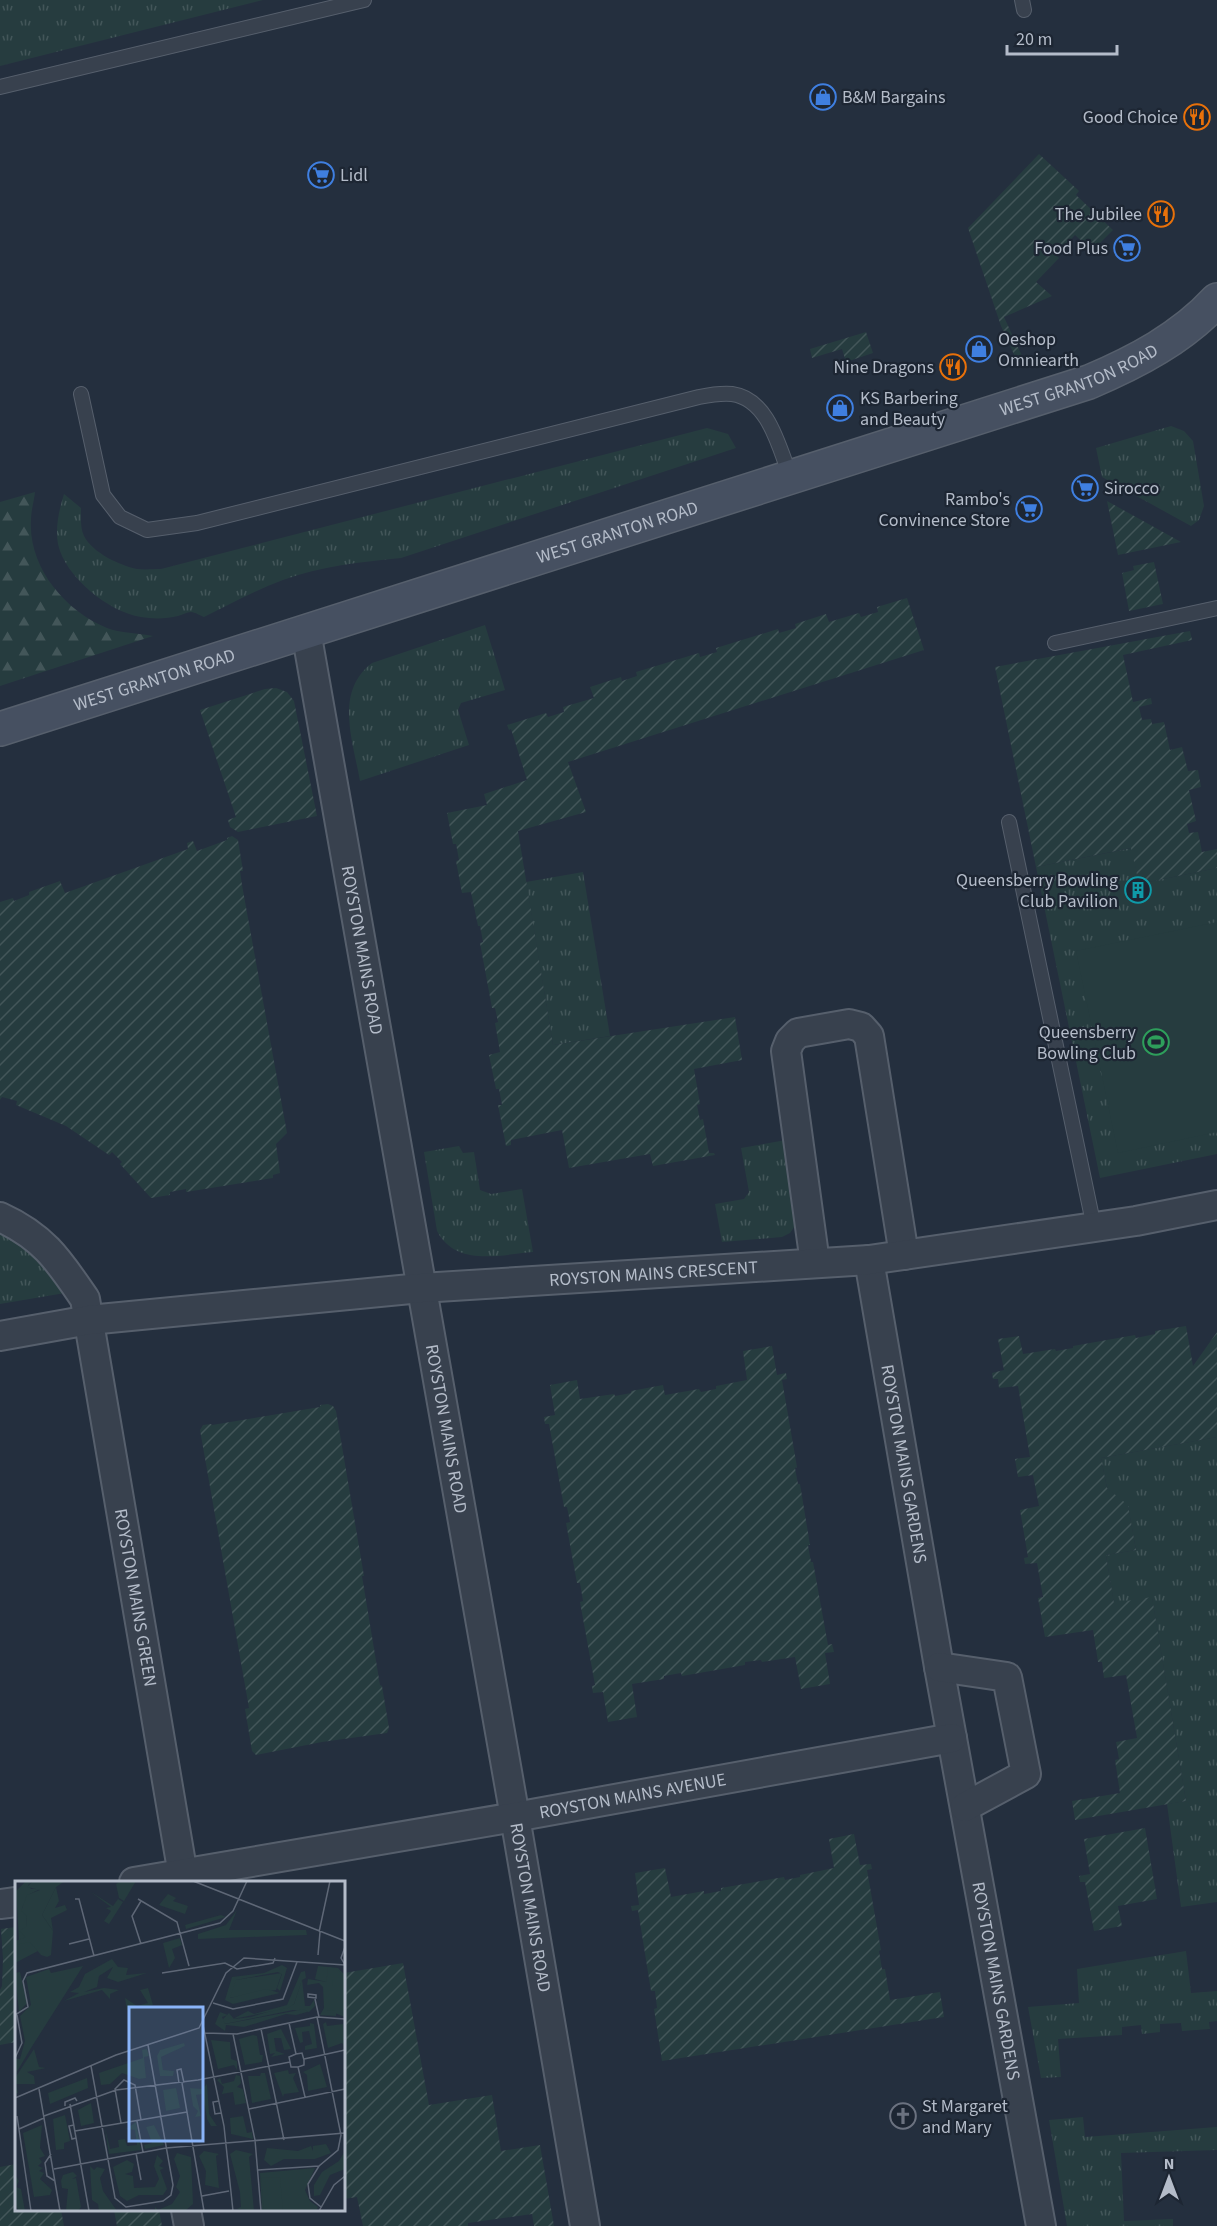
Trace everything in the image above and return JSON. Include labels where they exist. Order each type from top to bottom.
[{"type":"street","name":"WEST GRANTON ROAD","points":[[0,729],[1089,382],[1123,368],[1150,353],[1199,320],[1217,301]]},
{"type":"street","name":"ROYSTON MAINS ROAD","points":[[306,632],[585,2226]]},
{"type":"street","points":[[816,1263],[786,1052],[790,1041],[798,1033],[849,1024],[861,1027],[869,1036],[904,1255]]},
{"type":"street","name":"ROYSTON MAINS CRESCENT","points":[[0,1335],[88,1320],[421,1288],[869,1260],[1094,1227],[1217,1205]]},
{"type":"street","points":[[0,1217],[35,1237],[56,1256],[85,1299],[88,1320]]},
{"type":"street","name":"ROYSTON MAINS GARDENS","points":[[869,1260],[939,1667],[1041,2226]]},
{"type":"street","name":"ROYSTON MAINS GREEN","points":[[88,1320],[183,1875]]},
{"type":"street","points":[[939,1667],[1007,1677],[1026,1774],[965,1807]]},
{"type":"street","name":"ROYSTON MAINS AVENUE","points":[[141,1881],[515,1817],[952,1738]]},
{"type":"street","points":[[0,1904],[15,1902]]},
{"type":"street","points":[[186,2211],[189,2226]]},
{"type":"lane","points":[[0,87],[364,0]]},
{"type":"lane","points":[[81,393],[103,495],[120,517],[147,530],[197,523],[699,397],[729,393],[748,400],[764,415],[791,478]]},
{"type":"lane","points":[[1055,643],[1217,608]]},
{"type":"lane","points":[[1010,822],[1094,1227]]},
{"type":"green space","points":[[0,0],[263,0],[0,66]]},
{"type":"green space","points":[[1039,154],[1079,191],[1076,195],[1113,230],[1092,251],[1075,235],[1056,255],[1059,258],[1036,282],[1052,296],[1004,317],[1023,358],[1017,361],[1001,326],[968,228]]},
{"type":"green space","points":[[866,332],[873,353],[846,362],[842,349],[812,358],[810,349]]},
{"type":"green space","points":[[1171,426],[1184,431],[1193,441],[1204,506],[1199,520],[1191,526],[1102,477],[1096,448]]},
{"type":"green space","points":[[707,428],[728,434],[736,448],[401,558],[341,565],[297,575],[263,588],[204,617],[188,612],[169,618],[146,618],[116,608],[90,591],[69,569],[58,544],[58,519],[64,494],[81,508],[81,526],[84,536],[100,553],[130,567],[161,569]]},
{"type":"green space","points":[[35,492],[31,517],[32,537],[36,554],[52,585],[77,611],[107,628],[153,636],[0,686],[0,502]]},
{"type":"green space","points":[[1107,501],[1181,542],[1118,555]]},
{"type":"green space","points":[[1154,562],[1163,604],[1129,611],[1122,573],[1134,570],[1133,566]]},
{"type":"green space","points":[[907,598],[924,650],[568,762],[586,812],[518,831],[553,1045],[735,1017],[742,1060],[694,1069],[700,1104],[697,1105],[700,1120],[703,1119],[709,1153],[715,1155],[653,1166],[650,1154],[569,1168],[562,1130],[511,1140],[511,1145],[506,1146],[498,1105],[502,1105],[489,1055],[500,1052],[495,1023],[498,1022],[495,1008],[492,1008],[480,943],[483,942],[480,926],[478,926],[471,892],[462,893],[456,861],[459,860],[456,844],[453,844],[447,813],[487,805],[484,794],[527,780],[511,729],[509,730],[507,725],[546,713],[548,717],[564,712],[563,707],[594,698],[590,687],[621,677],[622,681],[637,676],[636,672],[699,653],[700,657],[717,652],[716,648],[778,629],[779,633],[796,628],[795,624],[826,614],[829,622],[859,613],[861,617],[878,612],[877,607]]},
{"type":"green space","points":[[485,625],[505,690],[461,703],[458,710],[469,745],[360,781],[349,718],[353,688],[360,675],[372,663]]},
{"type":"green space","points":[[1190,631],[1192,640],[1123,655],[1133,702],[1151,698],[1152,704],[1139,707],[1142,720],[1151,719],[1152,724],[1164,722],[1170,750],[1182,747],[1188,771],[1198,770],[1201,787],[1189,790],[1196,821],[1187,824],[1189,833],[1198,832],[1202,852],[1217,849],[1217,868],[1139,884],[1131,848],[1036,867],[995,667]]},
{"type":"green space","points":[[276,688],[287,692],[294,701],[317,816],[238,832],[230,827],[228,820],[236,817],[200,710],[265,689]]},
{"type":"green space","points":[[232,836],[238,840],[243,871],[240,871],[242,885],[287,1133],[276,1144],[280,1173],[273,1175],[273,1178],[186,1192],[186,1189],[170,1192],[170,1195],[151,1198],[112,1152],[109,1155],[66,1126],[16,1105],[17,1101],[2,1097],[0,1100],[0,902],[13,898],[14,901],[29,895],[29,892],[60,881],[65,893],[188,849],[187,843],[193,841],[197,851]]},
{"type":"green space","points":[[1132,848],[1139,884],[1217,868],[1217,1154],[1100,1178],[1036,867]]},
{"type":"green space","points":[[583,872],[610,1036],[553,1045],[526,882]]},
{"type":"green space","name":"Queensberry Bowling Club","points":[[1217,922],[1217,1132],[1118,1153],[1076,951]]},
{"type":"green space","points":[[786,1140],[797,1223],[790,1233],[782,1237],[722,1242],[715,1204],[744,1199],[749,1192],[741,1148]]},
{"type":"green space","points":[[459,1146],[463,1153],[474,1152],[480,1190],[491,1194],[522,1189],[533,1252],[493,1256],[467,1254],[455,1250],[437,1231],[424,1152]]},
{"type":"green space","points":[[0,1234],[29,1251],[65,1293],[0,1304]]},
{"type":"green space","points":[[1186,1326],[1193,1366],[1217,1332],[1217,1437],[1101,1458],[1107,1488],[1128,1505],[1136,1550],[1106,1555],[1114,1603],[1152,1597],[1186,1801],[1075,1820],[1072,1801],[1120,1793],[1115,1760],[1119,1759],[1116,1742],[1137,1738],[1126,1675],[1104,1678],[1102,1662],[1098,1662],[1093,1630],[1045,1637],[1038,1598],[1043,1597],[1037,1563],[1025,1564],[1024,1558],[1028,1557],[1020,1510],[1039,1506],[1033,1475],[1018,1477],[1015,1459],[1030,1457],[1018,1386],[999,1388],[998,1379],[993,1379],[992,1373],[1004,1370],[998,1339],[1019,1336],[1023,1354],[1055,1349],[1056,1351],[1135,1335],[1136,1338],[1155,1334],[1155,1331]]},
{"type":"green space","points":[[772,1346],[777,1375],[786,1373],[787,1379],[782,1380],[797,1467],[795,1468],[798,1484],[800,1484],[810,1545],[808,1545],[828,1645],[832,1644],[834,1652],[825,1653],[830,1684],[801,1689],[795,1657],[745,1662],[745,1665],[682,1676],[681,1673],[664,1676],[664,1679],[632,1684],[637,1717],[608,1722],[603,1692],[593,1693],[592,1686],[595,1685],[580,1602],[583,1601],[580,1583],[577,1583],[566,1523],[570,1522],[567,1507],[564,1507],[549,1424],[545,1424],[544,1417],[555,1415],[550,1385],[577,1380],[580,1399],[614,1394],[615,1396],[663,1385],[665,1395],[699,1389],[701,1392],[716,1389],[716,1386],[747,1380],[743,1351]]},
{"type":"green space","points":[[328,1404],[336,1411],[389,1728],[387,1733],[322,1742],[256,1755],[252,1751],[245,1709],[249,1708],[200,1430],[203,1425]]},
{"type":"green space","points":[[1217,1437],[1217,1902],[1181,1907],[1167,1804],[1186,1801],[1152,1598],[1114,1604],[1106,1555],[1136,1550],[1128,1506],[1107,1488],[1101,1458]]},
{"type":"green space","points":[[1145,1828],[1157,1899],[1118,1906],[1122,1926],[1094,1931],[1085,1882],[1080,1882],[1079,1876],[1090,1874],[1084,1839]]},
{"type":"green space","points":[[854,1834],[860,1865],[871,1864],[872,1869],[867,1870],[881,1950],[879,1951],[882,1969],[885,1969],[890,2000],[940,1992],[944,2017],[662,2061],[654,2009],[657,2008],[655,1991],[651,1991],[638,1910],[632,1911],[631,1906],[639,1905],[635,1873],[665,1868],[671,1897],[704,1891],[704,1894],[721,1891],[721,1888],[784,1877],[785,1880],[834,1868],[829,1839]]},
{"type":"green space","points":[[15,1927],[15,2042],[0,2045],[0,1990],[3,1959],[1,1929]]},
{"type":"green space","points":[[1186,1951],[1191,1993],[1217,1991],[1217,2021],[1209,2022],[1210,2029],[1182,2031],[1181,2023],[1160,2024],[1160,2032],[1142,2034],[1141,2025],[1122,2027],[1122,2035],[1058,2039],[1061,2077],[1041,2078],[1028,2007],[1079,2003],[1077,1969]]},
{"type":"green space","points":[[403,1963],[429,2105],[492,2095],[501,2151],[540,2145],[554,2226],[534,2226],[532,2214],[468,2223],[468,2226],[363,2226],[357,2197],[345,2199],[345,1973]]},
{"type":"green space","points":[[1083,2117],[1085,2137],[1217,2127],[1217,2150],[1121,2153],[1124,2221],[1173,2219],[1173,2226],[1067,2226],[1049,2120]]},
{"type":"green space","points":[[15,2164],[15,2211],[61,2211],[64,2226],[0,2226],[0,2167]]},
{"type":"green space","points":[[114,2211],[159,2211],[162,2226],[117,2226]]},
{"type":"place","name":"B&M Bargains","points":[[823,97]]},
{"type":"place","name":"Good Choice","points":[[1197,117]]},
{"type":"place","name":"Lidl","points":[[321,175]]},
{"type":"place","name":"The Jubilee","points":[[1161,214]]},
{"type":"place","name":"Food Plus","points":[[1127,248]]},
{"type":"place","name":"Oeshop Omniearth","points":[[979,349]]},
{"type":"place","name":"Nine Dragons","points":[[953,367]]},
{"type":"place","name":"KS Barbering and Beauty","points":[[840,408]]},
{"type":"place","name":"Sirocco","points":[[1085,488]]},
{"type":"place","name":"Rambo's Convinence Store","points":[[1029,509]]},
{"type":"place","name":"Queensberry Bowling Club Pavilion","points":[[1138,890]]},
{"type":"place","name":"Queensberry Bowling Club","points":[[1156,1042]]},
{"type":"place","name":"St Margaret and Mary","points":[[903,2116]]}]
